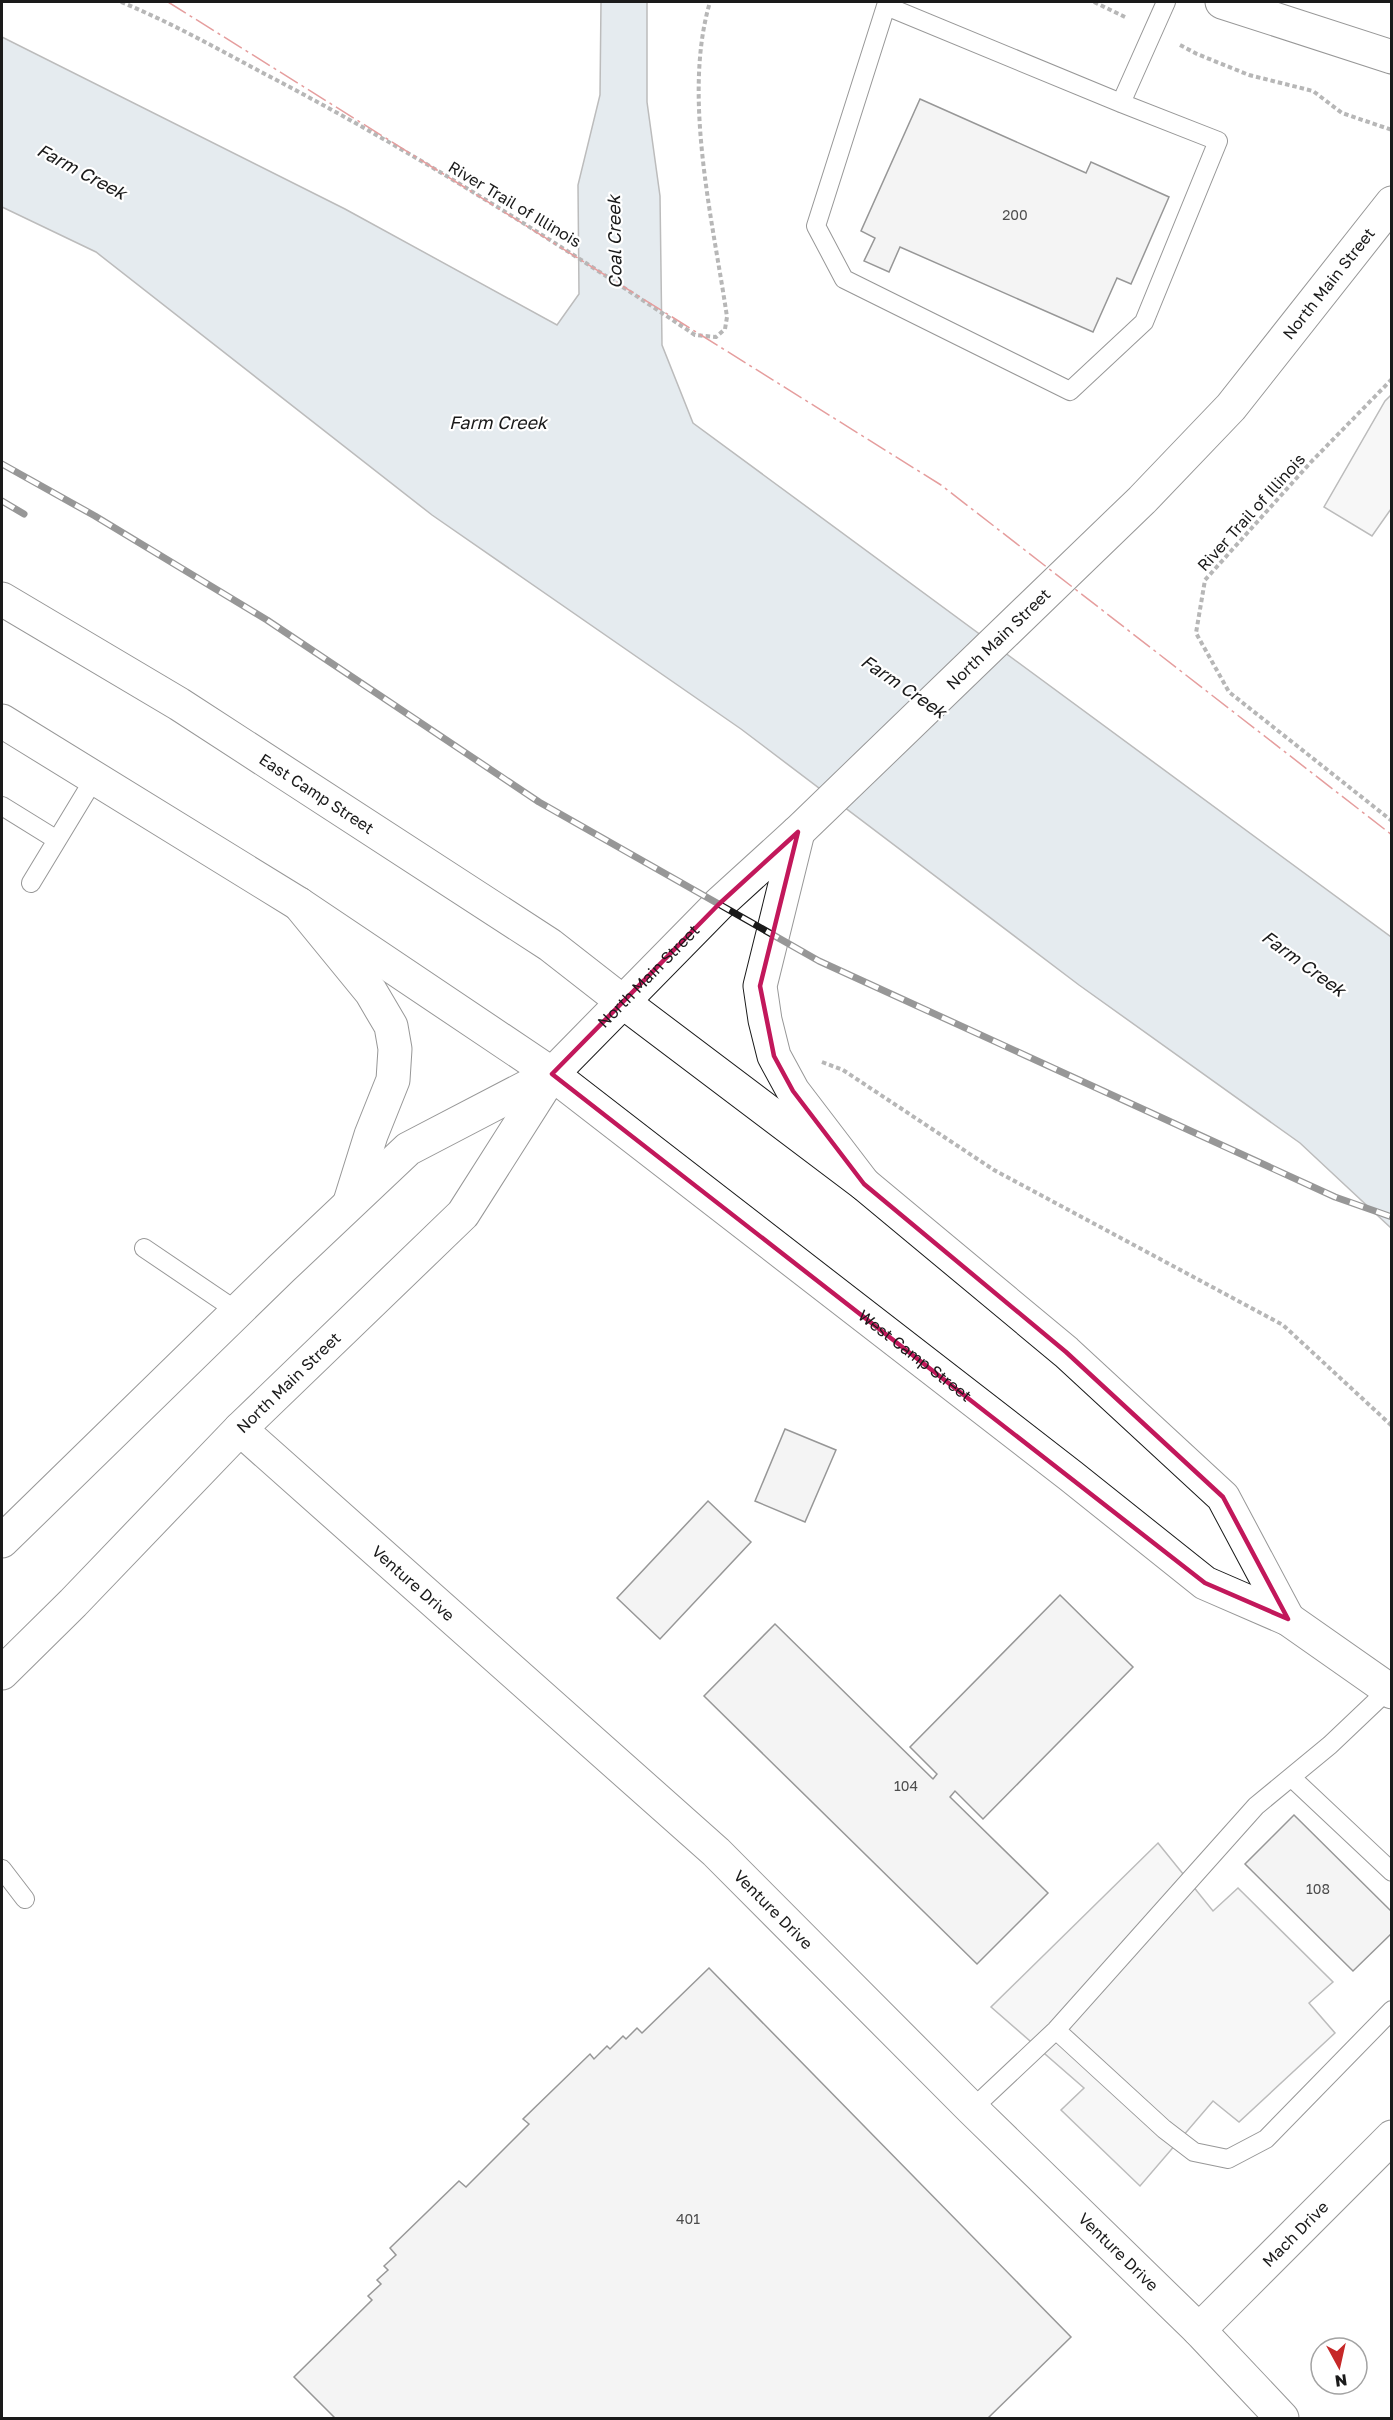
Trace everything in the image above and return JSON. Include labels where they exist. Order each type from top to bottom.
[{"type":"main road","points":[[1222,2],[1392,57]]},
{"type":"main road","name":"North Main Street","points":[[2,1673],[240,1430],[463,1214],[552,1074],[719,904],[798,832],[1142,500],[1231,407],[1392,203]]},
{"type":"main road","name":"East Camp Street","points":[[2,599],[179,704],[550,945],[623,1002]]},
{"type":"main road","points":[[2,721],[299,904],[552,1074]]},
{"type":"main road","points":[[798,832],[760,986],[765,1020],[774,1056],[793,1091],[864,1184]]},
{"type":"main road","points":[[299,904],[371,992],[392,1026],[395,1049],[393,1080],[371,1134],[350,1204]]},
{"type":"main road","name":"West Camp Street","points":[[623,1002],[864,1184],[1066,1352],[1223,1497],[1288,1619]]},
{"type":"main road","name":"North Main Street","points":[[2,1541],[237,1311],[408,1149],[552,1074]]},
{"type":"main road","name":"West Camp Street","points":[[552,1074],[1071,1476],[1205,1583],[1288,1619],[1390,1691]]},
{"type":"main road","name":"Venture Drive","points":[[240,1430],[716,1852],[972,2109],[1199,2330],[1282,2418]]},
{"type":"main road","name":"Mach Drive","points":[[1199,2330],[1392,2137]]},
{"type":"lane","points":[[1121,103],[1166,2]]},
{"type":"lane","points":[[886,6],[1121,103],[1218,141],[1144,321],[1070,391],[844,279],[816,226],[886,6]]},
{"type":"lane","points":[[31,883],[94,779]]},
{"type":"lane","points":[[2,806],[57,840]]},
{"type":"lane","points":[[144,1248],[237,1311]]},
{"type":"lane","points":[[972,2109],[1056,2030],[1257,1806],[1390,1691]]},
{"type":"lane","points":[[1292,1778],[1392,1872]]},
{"type":"lane","points":[[2,1869],[25,1899]]},
{"type":"lane","points":[[1056,2030],[1164,2129],[1194,2152],[1228,2158],[1266,2139],[1392,2010]]},
{"type":"path","name":"River Trail of Illinois","points":[[121,2],[156,17],[344,115],[564,247],[695,335],[716,337],[725,329],[727,317],[704,159],[698,85],[702,29],[710,2]]},
{"type":"path","points":[[1094,2],[1197,54],[1249,75],[1314,91],[1342,113],[1392,129]]},
{"type":"path","name":"River Trail of Illinois","points":[[1392,379],[1311,462],[1205,580],[1196,633],[1229,692],[1392,821]]},
{"type":"path","points":[[814,1059],[843,1070],[994,1170],[1283,1325],[1392,1426]]},
{"type":"highlighted area","points":[[798,832],[760,986],[774,1056],[793,1091],[864,1184],[1066,1352],[1223,1497],[1288,1619],[1205,1583],[552,1074],[719,904]]},
{"type":"shaded area","points":[[1391,395],[1391,509],[1372,536],[1324,507],[1385,401]]},
{"type":"shaded area","points":[[1158,1843],[1213,1911],[1238,1888],[1333,1982],[1309,2003],[1335,2033],[1239,2122],[1213,2101],[1140,2186],[1061,2110],[1084,2088],[991,2007]]},
{"type":"water","name":"Farm Creek","points":[[601,2],[647,2],[647,102],[660,196],[662,345],[693,423],[1391,937],[1391,1228],[1300,1143],[1079,985],[741,729],[432,515],[96,252],[2,207],[2,37],[345,209],[557,325],[579,294],[578,185],[600,95]]},
{"type":"building","points":[[920,99],[1086,173],[1091,162],[1169,197],[1131,284],[1117,278],[1093,332],[900,247],[889,272],[864,261],[875,238],[861,231]]},
{"type":"building","points":[[785,1429],[836,1450],[805,1522],[755,1501]]},
{"type":"building","points":[[708,1501],[751,1542],[660,1639],[617,1598]]},
{"type":"building","points":[[1060,1595],[1133,1667],[983,1819],[955,1791],[950,1797],[1048,1893],[977,1964],[704,1696],[775,1624],[933,1779],[937,1774],[910,1747]]},
{"type":"building","points":[[1294,1815],[1392,1912],[1392,1933],[1353,1971],[1245,1864]]},
{"type":"building","points":[[709,1968],[1071,2337],[988,2418],[335,2418],[294,2377],[372,2300],[368,2296],[381,2284],[377,2280],[388,2270],[384,2266],[396,2255],[390,2248],[459,2181],[466,2187],[529,2124],[523,2119],[590,2054],[594,2059],[607,2046],[610,2049],[623,2036],[626,2039],[637,2028],[642,2033]]},
{"type":"railway","points":[[2,464],[95,516],[267,620],[539,802],[819,961],[1335,1197],[1392,1217]]},
{"type":"railway","points":[[2,501],[24,514]]},
{"type":"power","points":[[168,2],[941,485],[1392,835]]},
{"type":"water label","name":"Coal Creek","points":[[614,242]]}]
